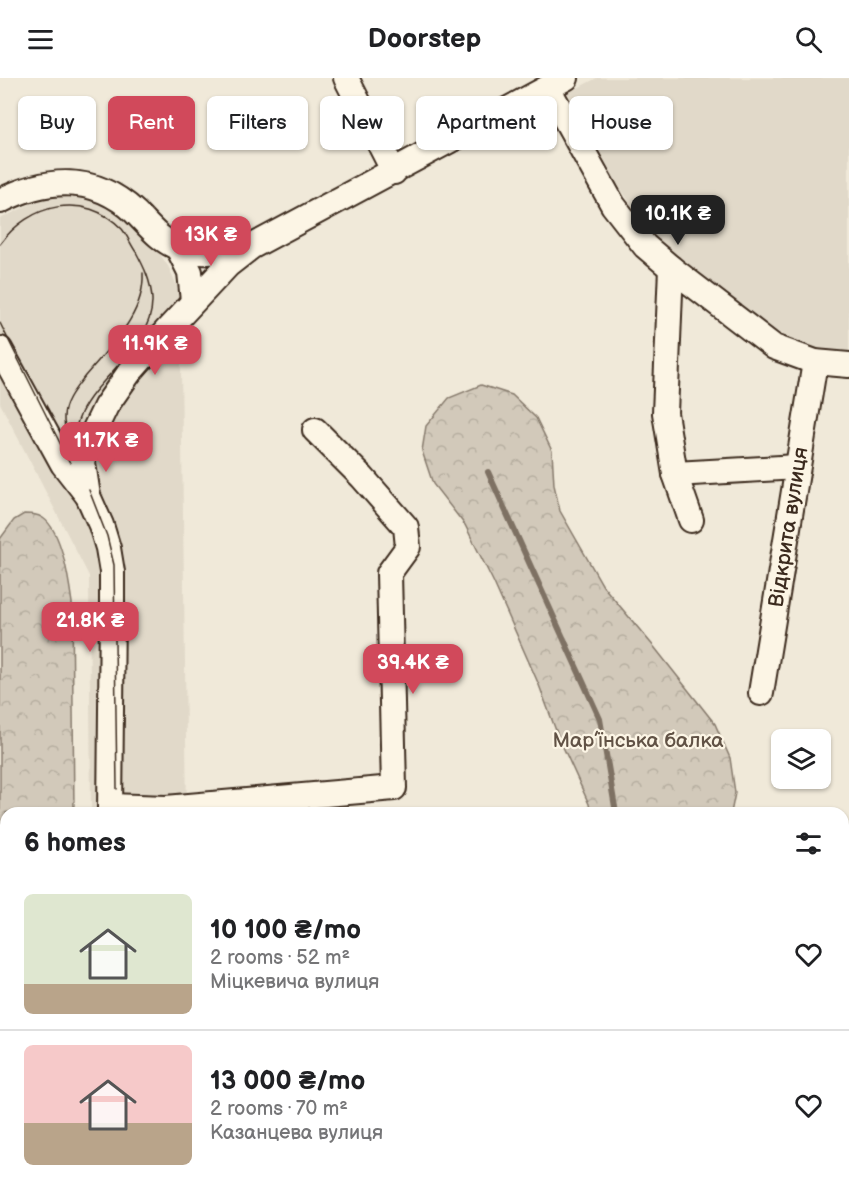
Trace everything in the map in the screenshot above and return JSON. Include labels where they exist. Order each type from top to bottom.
[{"type":"street","points":[[346,78],[394,172]]},
{"type":"street","points":[[72,460],[129,373],[228,265],[251,247],[557,83],[613,205],[639,239],[671,268],[768,343],[815,362],[849,365]]},
{"type":"street","points":[[0,201],[21,190],[44,183],[69,182],[93,187],[115,197],[135,212],[150,229],[178,248],[202,253],[251,247]]},
{"type":"street","points":[[178,248],[190,272],[194,302]]},
{"type":"street","points":[[671,268],[665,413],[675,474],[691,520]]},
{"type":"street","points":[[0,349],[72,460],[101,525],[108,548],[112,572],[110,807]]},
{"type":"street","name":"Відкрита вулиця","points":[[761,693],[815,362]]},
{"type":"street","points":[[177,807],[394,788],[389,573],[408,547],[406,527],[362,477],[315,430]]},
{"type":"street","points":[[675,474],[797,467]]},
{"type":"shaded area","points":[[597,78],[849,78],[849,351],[805,345],[770,328],[667,247],[644,224],[599,150],[673,150],[673,96],[570,96],[568,93]]},
{"type":"shaded area","points":[[66,195],[90,198],[112,207],[152,243],[168,266],[180,292],[187,807],[91,807],[89,576],[0,403],[0,219],[43,198]]},
{"type":"green space","name":"Мар’їнська балка","points":[[481,385],[512,395],[536,418],[552,451],[554,485],[560,511],[603,586],[715,724],[730,758],[735,793],[732,807],[590,807],[494,583],[465,525],[433,484],[422,451],[426,426],[449,398]]},
{"type":"green space","points":[[24,514],[32,514],[43,518],[50,524],[60,545],[69,582],[72,603],[74,807],[0,807],[0,539],[14,520]]},
{"type":"waterway","points":[[488,472],[600,719],[615,807]]},
{"type":"tram line","points":[[0,244],[12,230],[41,211],[74,206],[91,209],[107,217],[122,229],[147,274],[152,299],[150,315],[144,330],[124,359],[89,399],[81,413],[75,432],[74,453]]},
{"type":"tram line","points":[[72,448],[64,425],[66,406],[78,385],[115,341],[132,316],[142,288],[143,273]]},
{"type":"tram line","points":[[0,323],[70,463]]},
{"type":"tram line","points":[[89,490],[107,536],[114,565],[117,789]]}]
